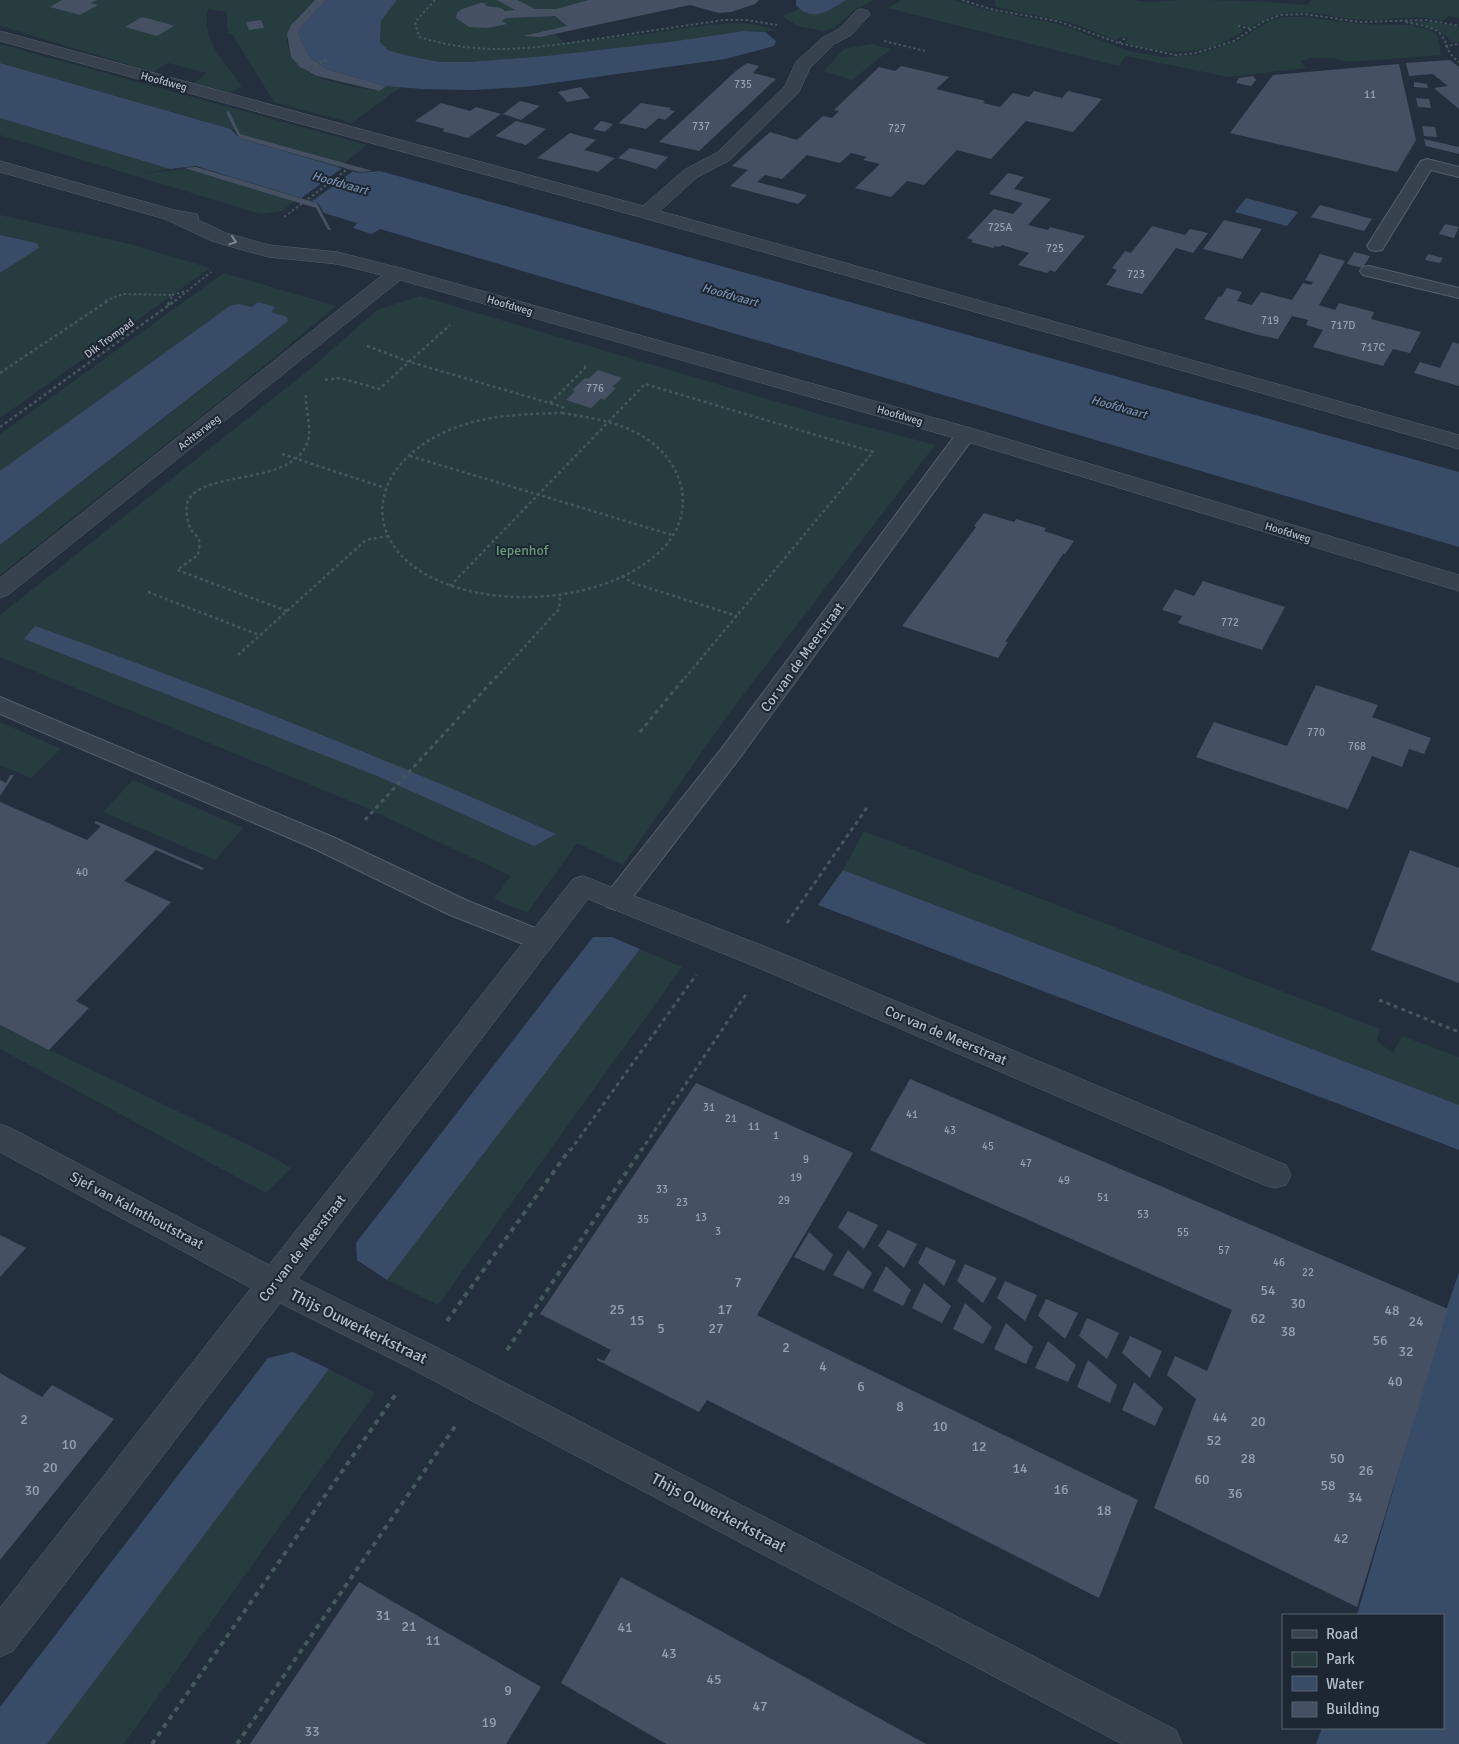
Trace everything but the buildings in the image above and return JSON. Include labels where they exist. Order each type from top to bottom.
[{"type":"street","points":[[647,213],[690,174],[724,156],[793,88],[802,66],[828,41],[845,32],[862,14]]},
{"type":"street","name":"Hoofdweg","points":[[0,36],[647,213],[1459,442]]},
{"type":"street","name":"Hoofdweg","points":[[0,166],[172,215],[255,229]]},
{"type":"street","name":"Hoofdweg","points":[[172,215],[220,237],[269,251],[338,258]]},
{"type":"street","name":"Hoofdweg","points":[[274,234],[338,258],[966,434],[1459,584]]},
{"type":"street","name":"Achterweg","points":[[0,590],[397,273]]},
{"type":"street","name":"Cor van de Meerstraat","points":[[0,1638],[584,886],[762,958],[1274,1175]]},
{"type":"street","name":"Sjef van Kalmthoutstraat","points":[[0,1137],[274,1284]]},
{"type":"street","name":"Thijs Ouwerkerkstraat","points":[[274,1284],[456,1374],[1162,1744]]},
{"type":"lane","points":[[1376,246],[1427,164],[1459,172]]},
{"type":"lane","points":[[1368,271],[1459,293]]},
{"type":"lane","name":"Cor van de Meerstraat","points":[[616,900],[730,754],[966,434]]},
{"type":"lane","points":[[0,705],[324,843],[459,908],[541,941]]},
{"type":"path","points":[[435,0],[415,22],[419,37],[443,46],[473,51],[548,47],[723,20],[747,20],[777,25]]},
{"type":"path","points":[[508,0],[531,13]]},
{"type":"path","points":[[962,0],[994,10],[1057,21],[1118,43],[1176,55],[1196,54],[1234,40],[1264,21],[1280,15],[1304,14],[1360,22],[1426,20],[1459,26]]},
{"type":"path","points":[[503,14],[564,11]]},
{"type":"path","points":[[1404,21],[1434,29],[1442,34],[1449,54],[1459,62]]},
{"type":"path","points":[[1238,26],[1251,29]]},
{"type":"path","points":[[1118,43],[1125,38]]},
{"type":"path","points":[[1445,46],[1459,44]]},
{"type":"path","points":[[315,65],[329,59]]},
{"type":"path","points":[[284,217],[349,167]]},
{"type":"path","name":"Dik Trompad","points":[[0,427],[168,306],[218,267]]},
{"type":"path","points":[[0,373],[105,301],[123,294],[172,295],[188,291]]},
{"type":"path","points":[[168,306],[172,295]]},
{"type":"path","points":[[321,381],[340,378],[379,389],[451,324]]},
{"type":"path","points":[[326,331],[410,362],[563,407],[562,413]]},
{"type":"path","points":[[550,403],[587,366],[578,364]]},
{"type":"path","points":[[450,586],[645,384],[873,452],[640,732]]},
{"type":"path","points":[[287,611],[177,570],[198,555],[199,539],[191,530],[188,522],[188,502],[194,491],[277,470],[294,458],[305,447],[310,429],[305,402],[307,390]]},
{"type":"path","points":[[562,413],[608,421],[647,438],[674,463],[685,493],[680,525],[656,555],[622,576],[567,594],[512,598],[460,590],[450,586],[418,572],[391,547],[380,518],[386,488],[402,462],[433,439],[472,423],[516,414],[562,413]]},
{"type":"path","points":[[282,454],[386,488]]},
{"type":"path","points":[[410,456],[672,535]]},
{"type":"path","points":[[238,655],[366,540],[387,536]]},
{"type":"path","points":[[622,576],[633,583],[737,616]]},
{"type":"path","points":[[148,592],[259,635]]},
{"type":"path","points":[[382,802],[559,609],[560,595]]},
{"type":"path","points":[[762,958],[868,806]]},
{"type":"path","points":[[1379,1000],[1459,1032]]},
{"type":"green space","points":[[0,0],[315,0],[293,22],[288,33],[288,47],[293,58],[302,68],[313,75],[355,87],[380,91],[386,86],[401,87],[352,123],[274,102],[232,34],[229,34],[227,12],[208,9],[207,21],[211,41],[222,60],[242,86],[231,93],[194,83],[207,73],[168,63],[153,72],[0,26]]},
{"type":"green space","points":[[397,0],[703,0],[554,33],[564,43],[730,23],[760,26],[774,30],[765,32],[744,31],[669,42],[546,56],[468,62],[440,62],[388,50],[380,42],[381,21]]},
{"type":"green space","points":[[846,0],[874,0],[852,12],[834,28],[822,31],[798,26],[782,16],[799,9],[813,13],[824,12]]},
{"type":"green space","points":[[901,0],[953,0],[991,11],[1059,24],[1129,51],[1163,57],[1198,55],[1238,41],[1267,22],[1283,17],[1304,17],[1361,24],[1411,25],[1432,31],[1438,36],[1441,55],[1349,62],[1332,58],[1309,58],[1301,61],[1306,68],[1229,77],[1126,56],[1119,66],[888,8]]},
{"type":"green space","points":[[995,0],[1134,0],[1152,2],[1215,0],[1307,5],[1312,0],[1459,0],[1459,18],[1448,16],[1443,21],[1425,17],[1366,20],[1321,14],[1292,13],[1264,20],[1250,28],[1239,25],[1237,27],[1245,30],[1229,39],[1215,46],[1186,52],[1158,50],[1125,43],[1129,38],[1121,37],[1116,40],[1072,23],[996,7]]},
{"type":"green space","points":[[1410,22],[1431,22],[1459,27],[1459,42],[1452,43],[1439,30]]},
{"type":"green space","points":[[0,44],[367,145],[282,211],[261,214],[0,135],[0,118],[170,169],[139,174],[186,169],[215,177],[267,142],[240,134],[235,130],[0,63]]},
{"type":"green space","points":[[871,44],[891,49],[852,80],[824,71],[844,49]]},
{"type":"green space","points":[[0,215],[130,244],[210,268],[0,418],[0,273],[39,248],[37,243],[0,235]]},
{"type":"green space","points":[[224,273],[336,306],[242,384],[0,575],[0,545],[217,377],[286,317],[270,312],[276,307],[258,302],[252,307],[239,304],[0,474],[0,434]]},
{"type":"green space","name":"Iepenhof","points":[[420,296],[815,413],[935,445],[727,716],[623,865],[577,843],[527,913],[494,899],[511,876],[362,806],[0,657],[0,615],[310,369],[377,310]]},
{"type":"green space","points":[[0,722],[61,749],[31,778],[0,765]]},
{"type":"green space","points":[[133,780],[243,828],[215,860],[103,812]]},
{"type":"green space","points":[[864,831],[1380,1029],[1377,1041],[1393,1053],[1402,1036],[1459,1057],[1459,1105],[843,870]]},
{"type":"green space","points":[[640,949],[682,967],[438,1305],[387,1280]]},
{"type":"green space","points":[[0,1026],[273,1157],[291,1168],[266,1193],[0,1049]]},
{"type":"green space","points":[[329,1369],[375,1393],[124,1744],[47,1744]]},
{"type":"water","points":[[326,0],[397,0],[381,21],[380,42],[388,50],[440,62],[468,62],[546,56],[669,42],[744,31],[765,32],[776,41],[774,46],[725,59],[524,87],[472,90],[386,86],[329,70],[310,58],[298,35],[302,26]]},
{"type":"water","points":[[796,0],[846,0],[827,11],[808,14],[796,5]]},
{"type":"water","name":"Hoofdvaart","points":[[0,63],[231,129],[239,138],[358,173],[380,171],[1459,472],[1459,547],[380,229],[372,234],[353,228],[357,223],[324,213],[318,203],[196,166],[170,169],[0,118]]},
{"type":"water","points":[[1246,198],[1298,212],[1287,226],[1235,212]]},
{"type":"water","points":[[0,235],[37,243],[39,248],[0,273]]},
{"type":"water","points":[[258,302],[276,307],[271,312],[287,317],[288,321],[0,545],[0,471],[230,306],[239,304],[252,307]]},
{"type":"water","points":[[35,626],[167,674],[297,725],[427,778],[556,834],[534,846],[375,775],[24,639]]},
{"type":"water","points":[[843,870],[1459,1105],[1459,1150],[818,905]]},
{"type":"water","points":[[593,937],[612,937],[640,949],[387,1280],[357,1260],[356,1243]]},
{"type":"water","points":[[1459,1272],[1459,1744],[1316,1744],[1322,1729],[1444,1729],[1444,1614],[1357,1614],[1441,1325]]},
{"type":"water","points":[[293,1352],[329,1369],[47,1744],[0,1744],[0,1707],[268,1358]]},
{"type":"pier","points":[[345,166],[356,169],[311,202],[300,199]]}]
